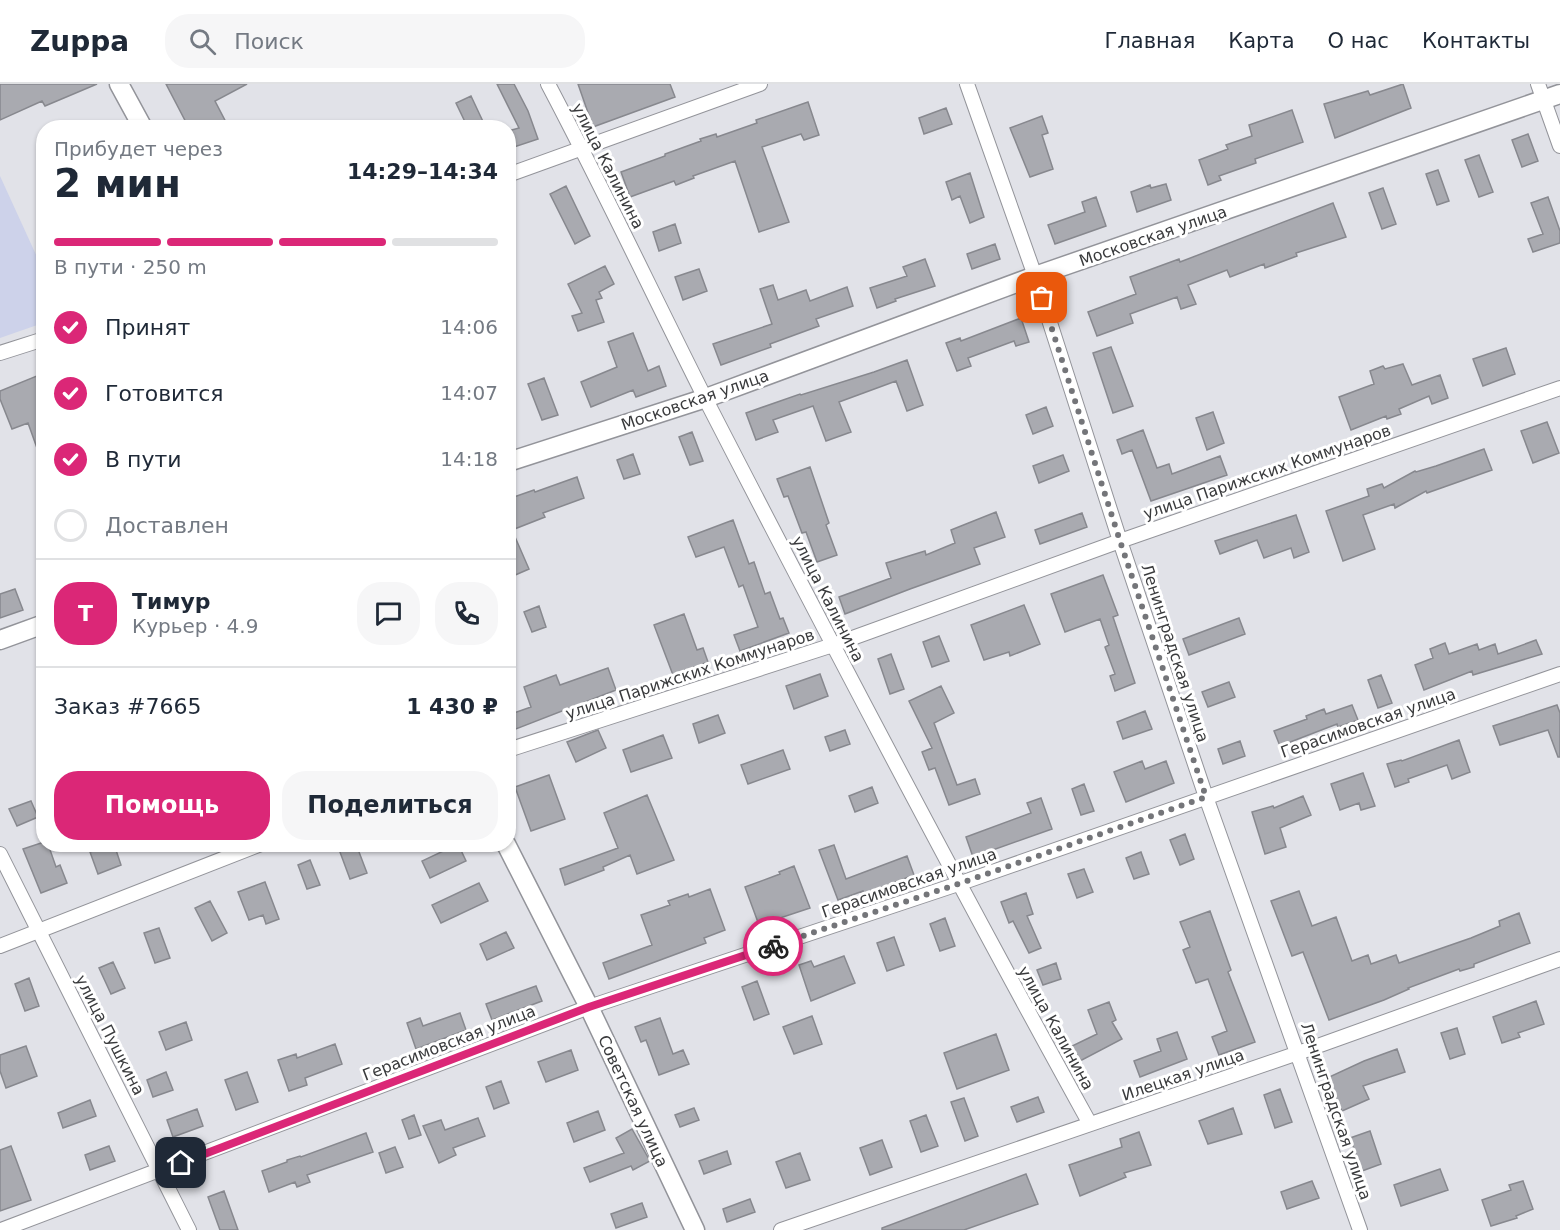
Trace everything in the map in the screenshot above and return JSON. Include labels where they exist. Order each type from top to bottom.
[{"type":"street","points":[[119,84],[139,120]]},
{"type":"street","name":"улица Калинина","points":[[548,84],[705,398],[833,645],[958,884],[1090,1124]]},
{"type":"street","points":[[516,172],[760,84]]},
{"type":"street","name":"Ленинградская улица","points":[[967,84],[1035,276],[1120,541],[1206,797],[1360,1230]]},
{"type":"street","points":[[1547,93],[1560,146]]},
{"type":"street","name":"Московская улица","points":[[516,459],[705,398],[1035,276],[1547,93]]},
{"type":"street","points":[[0,353],[36,342]]},
{"type":"street","name":"улица Парижских Коммунаров","points":[[516,747],[833,645],[1120,541],[1560,388]]},
{"type":"street","points":[[0,640],[36,627]]},
{"type":"street","name":"Герасимовская улица","points":[[1,1230],[589,1007],[958,884],[1560,674]]},
{"type":"street","points":[[0,946],[241,852]]},
{"type":"street","name":"Советская улица","points":[[510,852],[589,1007],[695,1230]]},
{"type":"street","name":"улица Пушкина","points":[[0,854],[189,1230]]},
{"type":"street","name":"Илецкая улица","points":[[781,1230],[1298,1053],[1560,959]]},
{"type":"shaded area","points":[[0,176],[36,255],[36,325],[0,338]]},
{"type":"building","points":[[0,84],[97,84],[45,106],[42,101],[0,120]]},
{"type":"building","points":[[166,84],[247,84],[215,101],[225,120],[185,120]]},
{"type":"building","points":[[497,84],[514,84],[528,111],[538,139],[516,146],[516,129],[519,128]]},
{"type":"building","points":[[578,84],[670,84],[675,97],[593,127]]},
{"type":"building","points":[[1403,84],[1411,108],[1335,138],[1324,104],[1368,91],[1370,95]]},
{"type":"building","points":[[471,96],[482,120],[464,120],[456,103]]},
{"type":"building","points":[[808,102],[819,135],[804,140],[801,134],[762,147],[789,222],[759,232],[735,161],[693,176],[694,178],[676,185],[674,181],[630,197],[621,172],[701,141],[700,139],[716,134],[717,137],[757,123],[756,120]]},
{"type":"building","points":[[946,108],[952,124],[924,134],[919,118]]},
{"type":"building","points":[[1292,110],[1303,142],[1255,159],[1256,163],[1219,176],[1221,180],[1208,185],[1199,160],[1228,149],[1226,145],[1252,136],[1249,125]]},
{"type":"building","points":[[1042,116],[1048,133],[1042,135],[1053,169],[1030,177],[1010,128]]},
{"type":"building","points":[[1528,134],[1538,161],[1522,167],[1512,140]]},
{"type":"building","points":[[1479,155],[1493,192],[1479,197],[1465,160]]},
{"type":"building","points":[[1438,170],[1449,201],[1437,205],[1426,174]]},
{"type":"building","points":[[970,173],[984,217],[970,223],[960,196],[952,200],[946,182]]},
{"type":"building","points":[[1166,184],[1171,200],[1137,212],[1131,192],[1150,185],[1151,188]]},
{"type":"building","points":[[566,186],[590,236],[575,244],[550,194]]},
{"type":"building","points":[[1383,188],[1396,224],[1382,229],[1369,193]]},
{"type":"building","points":[[1096,197],[1106,226],[1055,244],[1048,225],[1085,212],[1082,202]]},
{"type":"building","points":[[1548,197],[1560,231],[1560,243],[1533,252],[1528,239],[1543,234],[1531,203]]},
{"type":"building","points":[[1333,203],[1346,237],[1296,253],[1297,256],[1265,268],[1264,264],[1230,277],[1227,270],[1188,285],[1196,304],[1181,309],[1177,297],[1130,314],[1133,323],[1097,336],[1088,312],[1136,294],[1130,277],[1179,259],[1180,262]]},
{"type":"building","points":[[675,224],[681,243],[659,251],[653,232]]},
{"type":"building","points":[[995,244],[1000,259],[972,269],[967,254]]},
{"type":"building","points":[[925,259],[935,286],[895,299],[896,301],[877,308],[870,288],[907,276],[903,267]]},
{"type":"building","points":[[605,266],[614,284],[599,292],[602,298],[596,300],[604,322],[578,331],[572,316],[582,313],[568,284]]},
{"type":"building","points":[[699,269],[707,291],[683,300],[675,277]]},
{"type":"building","points":[[773,285],[778,300],[806,290],[810,301],[847,287],[853,306],[816,319],[819,326],[721,365],[713,344],[772,324],[760,289]]},
{"type":"building","points":[[1021,318],[1029,342],[1016,346],[1014,341],[968,358],[971,366],[957,371],[946,343],[960,338],[961,341]]},
{"type":"building","points":[[633,333],[648,371],[659,366],[666,386],[636,397],[633,390],[591,407],[581,382],[617,367],[608,342]]},
{"type":"building","points":[[1111,347],[1133,406],[1113,413],[1093,353]]},
{"type":"building","points":[[1506,348],[1515,374],[1483,386],[1473,359]]},
{"type":"building","points":[[907,360],[923,405],[907,411],[896,381],[839,402],[851,432],[826,441],[813,406],[773,420],[778,432],[756,440],[746,413]]},
{"type":"building","points":[[1403,364],[1412,385],[1440,375],[1448,398],[1432,404],[1429,396],[1399,409],[1401,414],[1387,419],[1386,416],[1351,430],[1339,397],[1374,384],[1370,371],[1383,366],[1385,369]]},
{"type":"building","points":[[36,376],[36,445],[28,423],[12,429],[0,399],[0,391]]},
{"type":"building","points":[[544,378],[558,415],[542,420],[528,384]]},
{"type":"building","points":[[1046,407],[1053,426],[1033,434],[1026,415]]},
{"type":"building","points":[[1213,412],[1224,443],[1207,450],[1196,418]]},
{"type":"building","points":[[1547,422],[1559,453],[1533,463],[1521,431]]},
{"type":"building","points":[[1143,430],[1157,468],[1169,464],[1172,474],[1220,456],[1227,475],[1151,501],[1132,450],[1122,454],[1117,440]]},
{"type":"building","points":[[692,432],[703,461],[690,465],[679,437]]},
{"type":"building","points":[[1484,449],[1492,470],[1427,493],[1426,491],[1395,508],[1394,504],[1363,515],[1375,549],[1343,561],[1326,511],[1369,496],[1367,489],[1382,484],[1384,488],[1415,471]]},
{"type":"building","points":[[633,454],[640,474],[624,479],[617,460]]},
{"type":"building","points":[[1063,455],[1069,471],[1039,483],[1033,466]]},
{"type":"building","points":[[810,467],[837,555],[817,562],[806,532],[802,533],[788,496],[784,497],[777,479]]},
{"type":"building","points":[[577,477],[584,498],[543,513],[545,517],[516,528],[516,496],[534,490],[535,492]]},
{"type":"building","points":[[996,512],[1005,537],[974,548],[980,564],[845,614],[839,597],[891,578],[886,563],[925,551],[926,555],[955,543],[951,530]]},
{"type":"building","points":[[1082,513],[1087,527],[1040,544],[1035,530]]},
{"type":"building","points":[[1296,515],[1309,552],[1294,558],[1291,548],[1264,558],[1257,540],[1220,554],[1215,541]]},
{"type":"building","points":[[733,520],[749,564],[754,562],[765,594],[770,592],[780,619],[783,618],[789,633],[740,651],[734,635],[758,627],[743,585],[739,587],[724,547],[696,557],[688,537]]},
{"type":"building","points":[[516,539],[529,569],[516,575]]},
{"type":"building","points":[[1103,575],[1118,615],[1113,617],[1135,683],[1115,691],[1110,676],[1115,674],[1105,647],[1109,645],[1100,619],[1065,632],[1051,594]]},
{"type":"building","points":[[15,589],[23,610],[0,618],[0,594]]},
{"type":"building","points":[[1024,605],[1040,644],[1010,656],[1009,652],[984,660],[971,625]]},
{"type":"building","points":[[539,606],[546,627],[532,632],[524,612]]},
{"type":"building","points":[[684,614],[697,650],[703,648],[708,662],[673,675],[654,625]]},
{"type":"building","points":[[1239,618],[1245,634],[1189,655],[1183,639]]},
{"type":"building","points":[[939,636],[949,661],[932,667],[923,642]]},
{"type":"building","points":[[1536,640],[1542,654],[1473,675],[1472,671],[1424,690],[1415,665],[1433,658],[1430,649],[1445,643],[1449,654],[1477,644],[1479,650],[1495,644],[1498,654]]},
{"type":"building","points":[[891,654],[904,689],[890,694],[878,659]]},
{"type":"building","points":[[608,668],[616,690],[516,729],[516,712],[531,707],[524,687],[556,675],[560,685]]},
{"type":"building","points":[[820,674],[828,696],[794,709],[786,686]]},
{"type":"building","points":[[1381,675],[1392,703],[1378,708],[1368,680]]},
{"type":"building","points":[[1229,682],[1235,697],[1208,707],[1202,692]]},
{"type":"building","points":[[941,686],[954,713],[934,723],[957,785],[975,779],[980,794],[949,805],[935,768],[929,770],[922,752],[932,748],[909,701]]},
{"type":"building","points":[[1352,705],[1358,720],[1338,727],[1337,724],[1280,746],[1274,731],[1307,719],[1306,716],[1324,709],[1326,714]]},
{"type":"building","points":[[1557,705],[1560,713],[1560,757],[1558,757],[1548,730],[1500,745],[1493,726]]},
{"type":"building","points":[[1145,711],[1152,729],[1123,739],[1117,722]]},
{"type":"building","points":[[718,715],[725,733],[699,743],[693,724]]},
{"type":"building","points":[[598,730],[606,748],[576,762],[567,742]]},
{"type":"building","points":[[845,730],[850,744],[830,751],[825,737]]},
{"type":"building","points":[[663,735],[672,758],[631,772],[623,750]]},
{"type":"building","points":[[1459,740],[1470,772],[1452,779],[1447,765],[1408,779],[1409,782],[1395,787],[1387,764],[1402,761]]},
{"type":"building","points":[[1240,741],[1245,756],[1223,764],[1218,749]]},
{"type":"building","points":[[783,750],[790,769],[748,784],[741,765]]},
{"type":"building","points":[[1142,761],[1145,769],[1166,761],[1174,783],[1126,802],[1114,772]]},
{"type":"building","points":[[1363,773],[1375,806],[1361,810],[1359,803],[1340,810],[1331,784]]},
{"type":"building","points":[[549,775],[565,819],[531,831],[516,787]]},
{"type":"building","points":[[1084,784],[1094,811],[1081,815],[1072,789]]},
{"type":"building","points":[[872,787],[878,803],[855,812],[849,796]]},
{"type":"building","points":[[647,795],[674,860],[637,874],[630,855],[603,867],[604,870],[565,885],[560,869],[618,848],[604,813]]},
{"type":"building","points":[[1303,796],[1311,815],[1280,828],[1286,847],[1265,854],[1252,812],[1273,806],[1274,808]]},
{"type":"building","points":[[1041,798],[1052,829],[973,857],[966,837],[1031,813],[1027,803]]},
{"type":"building","points":[[31,801],[36,818],[17,826],[9,809]]},
{"type":"building","points":[[1185,834],[1194,859],[1180,865],[1170,840]]},
{"type":"building","points":[[36,845],[36,852],[51,852],[56,867],[60,865],[67,883],[41,893],[23,849]]},
{"type":"building","points":[[834,845],[846,879],[907,856],[914,875],[864,894],[863,891],[838,900],[819,850]]},
{"type":"building","points":[[90,852],[117,852],[121,865],[98,874]]},
{"type":"building","points":[[340,852],[359,852],[367,873],[350,879]]},
{"type":"building","points":[[441,852],[462,852],[466,861],[430,878],[422,861]]},
{"type":"building","points":[[1141,852],[1149,874],[1134,879],[1126,858]]},
{"type":"building","points":[[310,860],[320,885],[307,889],[298,865]]},
{"type":"building","points":[[794,866],[810,908],[759,925],[745,887],[780,874],[779,872]]},
{"type":"building","points":[[1084,869],[1093,892],[1077,898],[1068,874]]},
{"type":"building","points":[[265,882],[279,919],[266,924],[263,915],[249,920],[238,892]]},
{"type":"building","points":[[479,883],[488,901],[441,923],[432,905]]},
{"type":"building","points":[[710,889],[725,930],[704,938],[706,943],[609,979],[603,963],[652,945],[641,915],[670,905],[668,901],[688,894],[689,897]]},
{"type":"building","points":[[1299,891],[1312,926],[1336,917],[1352,961],[1368,955],[1371,964],[1396,955],[1399,963],[1500,926],[1499,921],[1519,913],[1530,943],[1474,964],[1474,967],[1460,971],[1459,969],[1329,1020],[1303,952],[1292,956],[1271,901]]},
{"type":"building","points":[[1026,893],[1033,914],[1027,916],[1041,948],[1029,953],[1013,921],[1009,923],[1001,902]]},
{"type":"building","points":[[210,901],[227,933],[212,941],[195,908]]},
{"type":"building","points":[[1210,911],[1231,970],[1228,972],[1255,1042],[1219,1055],[1212,1037],[1227,1031],[1208,979],[1196,983],[1183,950],[1190,947],[1180,922]]},
{"type":"building","points":[[945,918],[955,946],[940,951],[930,924]]},
{"type":"building","points":[[159,928],[170,958],[155,963],[144,933]]},
{"type":"building","points":[[506,932],[514,948],[487,960],[480,944]]},
{"type":"building","points":[[894,937],[904,965],[887,971],[877,943]]},
{"type":"building","points":[[844,956],[855,983],[811,1001],[799,965],[811,961],[814,967]]},
{"type":"building","points":[[113,962],[125,988],[111,994],[99,968]]},
{"type":"building","points":[[1056,963],[1061,979],[1043,985],[1037,970]]},
{"type":"building","points":[[29,978],[39,1006],[25,1011],[15,984]]},
{"type":"building","points":[[757,981],[769,1014],[754,1020],[742,987]]},
{"type":"building","points":[[536,986],[542,1001],[492,1020],[486,1004]]},
{"type":"building","points":[[1536,1001],[1544,1024],[1518,1033],[1520,1037],[1502,1043],[1493,1017]]},
{"type":"building","points":[[1109,1002],[1116,1020],[1112,1022],[1122,1039],[1080,1061],[1072,1046],[1097,1034],[1088,1010]]},
{"type":"building","points":[[460,1013],[466,1030],[416,1049],[407,1023],[420,1018],[423,1026]]},
{"type":"building","points":[[812,1016],[822,1044],[794,1054],[783,1027]]},
{"type":"building","points":[[660,1018],[673,1054],[683,1050],[689,1064],[659,1075],[646,1040],[641,1042],[635,1027]]},
{"type":"building","points":[[186,1022],[192,1040],[166,1050],[159,1032]]},
{"type":"building","points":[[1457,1028],[1465,1054],[1450,1059],[1441,1033]]},
{"type":"building","points":[[1177,1032],[1187,1059],[1140,1077],[1134,1061],[1161,1051],[1157,1039]]},
{"type":"building","points":[[996,1034],[1009,1070],[957,1089],[944,1053]]},
{"type":"building","points":[[335,1044],[342,1064],[305,1078],[307,1085],[289,1091],[278,1060],[296,1054],[297,1058]]},
{"type":"building","points":[[26,1046],[37,1076],[6,1088],[0,1071],[0,1055]]},
{"type":"building","points":[[1397,1049],[1405,1072],[1363,1086],[1369,1099],[1342,1111],[1327,1078]]},
{"type":"building","points":[[571,1050],[578,1070],[546,1082],[538,1062]]},
{"type":"building","points":[[166,1072],[173,1090],[153,1097],[147,1080]]},
{"type":"building","points":[[247,1072],[258,1102],[236,1110],[225,1080]]},
{"type":"building","points":[[501,1081],[509,1103],[494,1109],[486,1087]]},
{"type":"building","points":[[1280,1089],[1292,1122],[1275,1128],[1264,1095]]},
{"type":"building","points":[[1038,1097],[1044,1112],[1017,1122],[1011,1107]]},
{"type":"building","points":[[964,1098],[978,1136],[965,1141],[951,1102]]},
{"type":"building","points":[[90,1100],[96,1116],[63,1128],[58,1113]]},
{"type":"building","points":[[694,1108],[699,1120],[680,1127],[675,1115]]},
{"type":"building","points":[[1233,1108],[1242,1134],[1208,1144],[1199,1121]]},
{"type":"building","points":[[197,1109],[203,1126],[173,1137],[167,1120]]},
{"type":"building","points":[[598,1111],[605,1130],[574,1142],[567,1123]]},
{"type":"building","points":[[414,1115],[421,1135],[409,1139],[402,1120]]},
{"type":"building","points":[[926,1115],[938,1146],[921,1152],[910,1121]]},
{"type":"building","points":[[478,1118],[485,1136],[453,1148],[456,1155],[439,1163],[423,1126],[441,1120],[445,1130]]},
{"type":"building","points":[[632,1129],[650,1161],[633,1170],[631,1166],[590,1182],[584,1168],[624,1153],[616,1138]]},
{"type":"building","points":[[1370,1131],[1381,1164],[1362,1171],[1350,1138]]},
{"type":"building","points":[[1139,1132],[1151,1165],[1124,1173],[1126,1177],[1080,1196],[1069,1165],[1122,1147],[1120,1139]]},
{"type":"building","points":[[366,1133],[373,1152],[307,1175],[310,1182],[297,1187],[295,1182],[269,1192],[262,1171]]},
{"type":"building","points":[[882,1140],[892,1167],[870,1175],[860,1148]]},
{"type":"building","points":[[11,1146],[31,1200],[0,1211],[0,1150]]},
{"type":"building","points":[[109,1146],[115,1161],[90,1170],[85,1155]]},
{"type":"building","points":[[395,1147],[403,1167],[386,1173],[379,1153]]},
{"type":"building","points":[[727,1151],[731,1164],[704,1174],[699,1161]]},
{"type":"building","points":[[800,1153],[810,1180],[786,1188],[776,1162]]},
{"type":"building","points":[[1440,1169],[1448,1190],[1401,1206],[1394,1185]]},
{"type":"building","points":[[1026,1174],[1038,1204],[964,1230],[882,1230],[882,1228]]},
{"type":"building","points":[[1312,1181],[1319,1198],[1287,1209],[1281,1192]]},
{"type":"building","points":[[1523,1181],[1533,1209],[1516,1216],[1517,1218],[1491,1226],[1482,1200],[1511,1190],[1509,1185]]},
{"type":"building","points":[[224,1191],[238,1230],[220,1230],[208,1197]]},
{"type":"building","points":[[750,1199],[755,1212],[727,1222],[723,1209]]},
{"type":"building","points":[[642,1203],[647,1217],[616,1228],[611,1214]]},
{"type":"way so far","points":[[773,946],[1206,797],[1042,298]]},
{"type":"route","points":[[181,1163],[589,1007],[773,946]]}]
